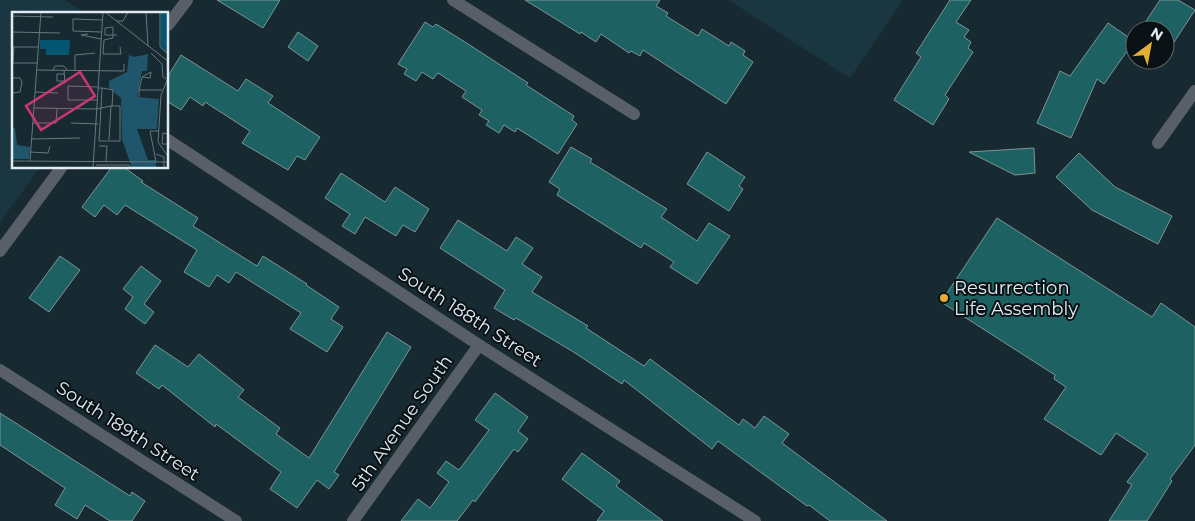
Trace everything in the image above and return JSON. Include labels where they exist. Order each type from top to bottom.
[{"type":"street","points":[[169,24],[187,0]]},
{"type":"street","points":[[453,0],[634,114]]},
{"type":"street","points":[[1158,143],[1195,91]]},
{"type":"street","name":"South 188th Street","points":[[169,141],[479,345],[755,521]]},
{"type":"street","points":[[0,251],[61,169]]},
{"type":"street","name":"5th Avenue South","points":[[353,521],[479,345]]},
{"type":"street","name":"South 189th Street","points":[[0,370],[236,521]]},
{"type":"shaded area","points":[[0,0],[65,0],[83,12],[12,12],[12,169],[39,169],[0,222]]},
{"type":"shaded area","points":[[728,0],[903,0],[850,78]]},
{"type":"building","points":[[217,0],[280,0],[263,28]]},
{"type":"building","points":[[525,0],[660,0],[656,6],[668,13],[666,16],[698,36],[702,29],[729,46],[731,42],[745,51],[743,55],[753,62],[726,104],[643,50],[640,56],[631,51],[629,53],[601,34],[596,42]]},
{"type":"building","points":[[950,0],[971,0],[956,22],[969,30],[964,37],[971,42],[968,48],[973,52],[945,95],[949,99],[933,125],[894,100],[921,57],[916,53]]},
{"type":"building","points":[[1160,0],[1178,0],[1195,10],[1175,41],[1175,20],[1147,20]]},
{"type":"building","points":[[425,22],[433,27],[436,24],[465,42],[574,116],[572,120],[577,124],[558,154],[517,128],[515,132],[504,125],[499,133],[486,125],[489,121],[479,115],[482,110],[462,97],[466,91],[438,73],[433,79],[422,72],[416,81],[404,74],[407,69],[398,64]]},
{"type":"building","points":[[1108,23],[1125,35],[1125,54],[1104,84],[1097,79],[1071,138],[1037,123],[1060,71],[1070,76]]},
{"type":"building","points":[[298,32],[318,46],[308,61],[288,47]]},
{"type":"building","points":[[181,55],[238,91],[246,79],[273,96],[268,103],[320,137],[305,160],[297,156],[288,170],[242,143],[250,131],[205,102],[203,106],[190,97],[181,110],[169,103],[169,74]]},
{"type":"building","points":[[571,147],[592,159],[590,162],[667,209],[661,217],[697,241],[709,223],[730,236],[697,284],[670,267],[674,262],[644,243],[641,248],[557,195],[560,189],[549,182]]},
{"type":"building","points":[[1034,148],[1035,173],[1015,175],[969,152]]},
{"type":"building","points":[[707,152],[745,177],[739,186],[743,189],[729,211],[687,184]]},
{"type":"building","points":[[1079,153],[1115,187],[1172,216],[1158,244],[1092,210],[1056,177]]},
{"type":"building","points":[[110,169],[126,169],[143,181],[141,182],[198,218],[193,226],[257,266],[263,256],[339,307],[331,319],[343,327],[327,352],[290,329],[301,313],[236,272],[229,283],[217,275],[209,287],[184,272],[197,250],[125,205],[117,215],[104,205],[95,217],[82,207]]},
{"type":"building","points":[[341,173],[385,202],[395,187],[429,209],[415,232],[403,225],[396,236],[365,217],[355,234],[342,226],[350,214],[325,198]]},
{"type":"building","points":[[997,218],[1152,317],[1161,303],[1195,327],[1195,445],[1170,479],[1172,481],[1147,521],[1109,521],[1132,485],[1127,482],[1148,454],[1116,433],[1101,455],[1044,419],[1066,387],[1054,379],[1055,375],[941,302]]},
{"type":"building","points":[[458,220],[507,251],[516,237],[533,248],[522,264],[542,277],[532,292],[588,326],[586,328],[644,366],[650,359],[739,425],[743,419],[755,428],[764,416],[789,434],[782,443],[887,521],[830,521],[718,441],[712,449],[624,380],[622,384],[572,351],[516,318],[514,320],[494,308],[505,290],[440,248]]},
{"type":"building","points":[[60,256],[80,270],[49,312],[29,298]]},
{"type":"building","points":[[141,266],[161,281],[144,304],[154,312],[145,324],[125,309],[133,297],[123,289]]},
{"type":"building","points":[[387,332],[411,347],[334,472],[339,475],[329,489],[317,480],[297,508],[270,489],[281,472],[216,424],[215,427],[162,385],[159,389],[136,373],[155,345],[188,367],[199,354],[244,390],[238,397],[280,428],[276,434],[309,458]]},
{"type":"building","points":[[495,393],[528,417],[518,431],[528,439],[518,452],[514,449],[475,502],[473,500],[457,521],[401,521],[418,499],[430,508],[449,482],[437,473],[446,461],[459,470],[489,430],[475,420]]},
{"type":"building","points":[[0,413],[130,496],[132,492],[145,501],[132,521],[110,521],[85,505],[77,519],[55,505],[65,488],[0,445]]},
{"type":"building","points":[[582,453],[620,481],[616,486],[663,521],[597,521],[604,511],[562,479]]},
{"type":"place","name":"Resurrection Life Assembly","points":[[944,298]]}]
